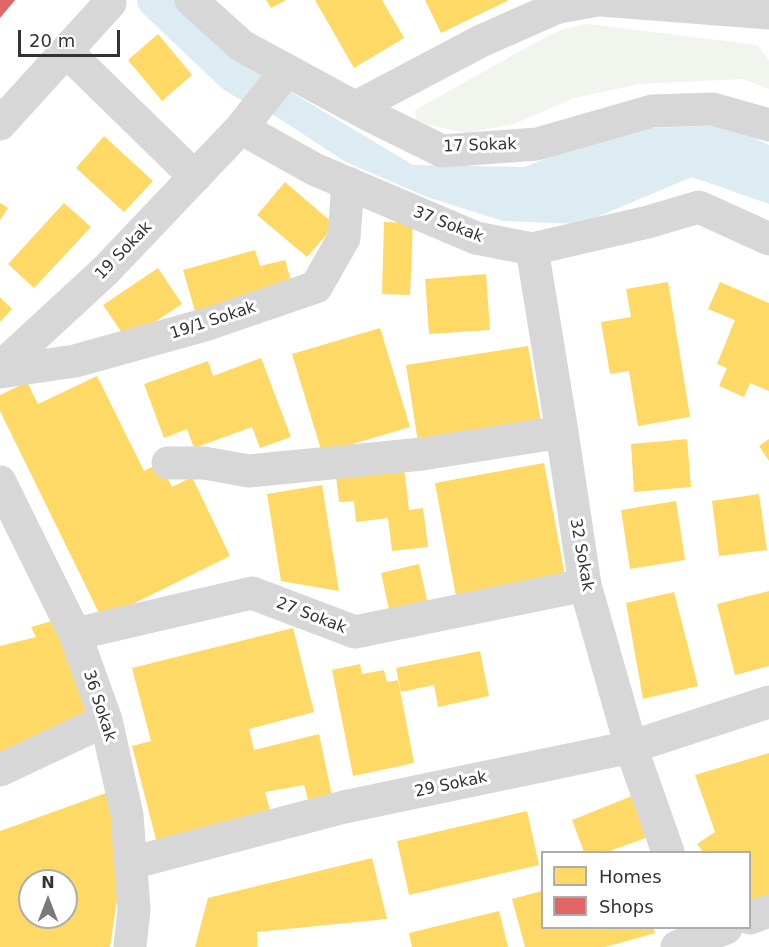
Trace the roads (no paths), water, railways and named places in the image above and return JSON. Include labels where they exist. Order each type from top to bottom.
[{"type":"street","points":[[0,124],[110,3],[108,0]]},
{"type":"street","name":"17 Sokak","points":[[191,0],[242,46],[442,151],[537,144],[652,111],[713,109],[769,125]]},
{"type":"street","points":[[356,107],[481,41],[558,7],[599,0],[769,13]]},
{"type":"street","points":[[66,51],[195,177]]},
{"type":"street","name":"19 Sokak","points":[[0,370],[106,270],[195,177],[241,128],[287,70]]},
{"type":"street","name":"37 Sokak","points":[[241,128],[314,169],[476,238],[532,249],[648,222],[699,207],[769,239]]},
{"type":"street","name":"19/1 Sokak","points":[[0,370],[75,361],[208,324],[316,287],[344,238],[348,183]]},
{"type":"street","name":"32 Sokak","points":[[532,249],[585,585],[631,747],[668,851]]},
{"type":"street","points":[[168,463],[204,463],[249,471],[422,454],[562,432]]},
{"type":"street","name":"36 Sokak","points":[[0,482],[75,634],[106,720],[127,814],[134,909],[130,947]]},
{"type":"street","name":"27 Sokak","points":[[75,634],[252,593],[355,632],[585,585]]},
{"type":"street","name":"29 Sokak","points":[[131,863],[344,807],[631,747],[769,702]]},
{"type":"street","points":[[0,770],[106,720]]},
{"type":"street","points":[[751,918],[769,911]]},
{"type":"waterway","points":[[155,0],[234,75],[247,83]]}]
